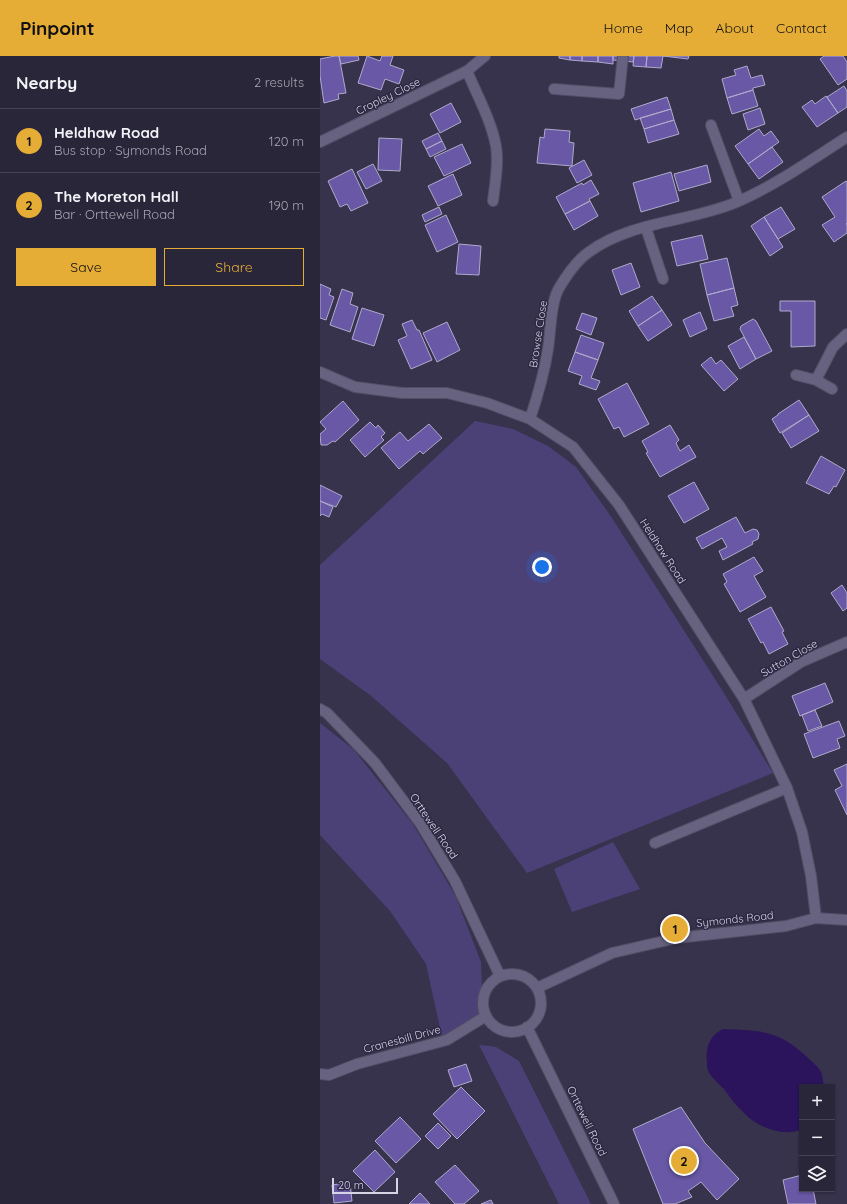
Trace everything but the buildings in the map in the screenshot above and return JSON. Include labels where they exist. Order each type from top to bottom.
[{"type":"street","name":"Cropley Close","points":[[320,142],[467,71],[485,56]]},
{"type":"street","points":[[554,89],[619,94],[623,56]]},
{"type":"street","points":[[467,71],[492,128],[496,147],[497,161],[493,201]]},
{"type":"street","points":[[711,125],[739,201]]},
{"type":"street","name":"Browse Close","points":[[530,419],[540,390],[548,348],[551,316],[557,291],[570,270],[588,252],[614,237],[720,209],[739,201],[772,185],[847,137]]},
{"type":"street","points":[[646,228],[663,279]]},
{"type":"street","points":[[816,380],[833,347],[847,334]]},
{"type":"street","points":[[796,375],[816,380],[832,389]]},
{"type":"street","name":"Heldhaw Road","points":[[321,376],[355,387],[402,393],[447,393],[487,403],[530,419],[574,447],[619,505],[744,699],[787,788],[802,832],[811,876],[816,918]]},
{"type":"street","name":"Sutton Close","points":[[744,699],[802,662],[832,647],[847,642]]},
{"type":"street","name":"Orttewell Road","points":[[320,709],[326,713],[375,763],[420,824],[455,881],[500,976]]},
{"type":"street","points":[[655,843],[787,788]]},
{"type":"street","name":"Symonds Road","points":[[537,988],[612,953],[677,938],[786,926],[816,918],[847,920]]},
{"type":"street","points":[[510,973],[521,975],[530,980],[537,988],[541,998],[540,1010],[536,1020],[527,1027],[518,1031],[509,1032],[499,1029],[491,1024],[483,1007],[483,997],[486,988],[492,981],[500,976],[510,973]]},
{"type":"street","name":"Cranesbill Drive","points":[[320,1074],[329,1075],[357,1064],[447,1040],[486,1016]]},
{"type":"street","name":"Orttewell Road","points":[[527,1027],[614,1204]]},
{"type":"shaded area","points":[[475,421],[513,429],[548,446],[576,467],[612,518],[773,773],[527,873],[447,763],[370,695],[320,659],[320,565]]},
{"type":"shaded area","points":[[320,723],[354,750],[413,824],[456,897],[481,962],[482,989],[488,1012],[442,1037],[426,964],[390,911],[320,835]]},
{"type":"shaded area","points":[[613,842],[640,889],[572,912],[554,869]]},
{"type":"shaded area","points":[[723,1029],[748,1030],[777,1036],[796,1047],[817,1066],[821,1072],[823,1084],[799,1084],[799,1130],[779,1132],[756,1123],[738,1107],[724,1089],[711,1076],[707,1067],[707,1052],[709,1042],[718,1032]]},
{"type":"shaded area","points":[[479,1045],[496,1047],[519,1061],[591,1204],[559,1204]]},
{"type":"place","name":"Heldhaw Road","points":[[675,929]]},
{"type":"place","name":"The Moreton Hall","points":[[684,1161]]}]
